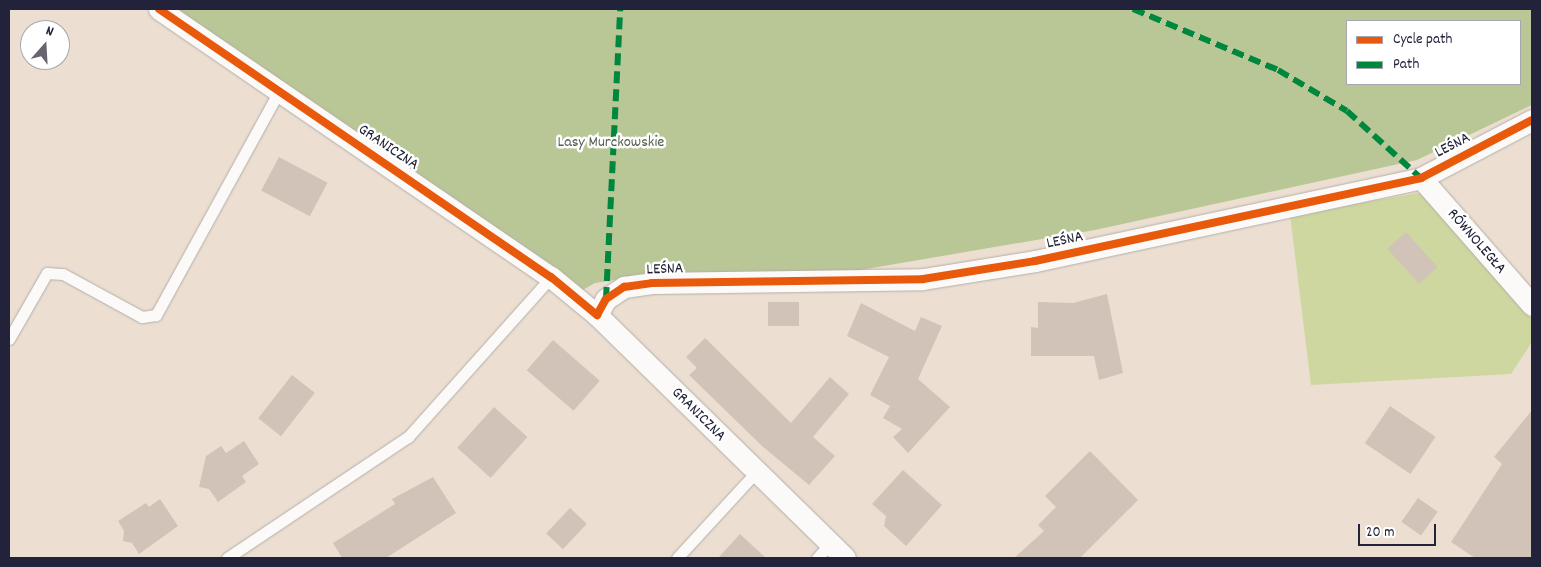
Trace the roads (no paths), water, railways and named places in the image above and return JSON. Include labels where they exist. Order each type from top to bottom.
[{"type":"street","name":"GRANICZNA","points":[[159,9],[551,277],[597,316],[756,472],[830,553]]},
{"type":"street","name":"LEŚNA","points":[[597,316],[606,299],[624,287],[652,283],[923,280],[1035,261],[1421,178],[1532,120]]},
{"type":"street","name":"RÓWNOLEGŁA","points":[[1421,178],[1532,305]]},
{"type":"lane","points":[[9,339],[47,273],[64,274],[142,317],[156,315],[279,91]]},
{"type":"lane","points":[[227,558],[408,437],[551,277]]},
{"type":"lane","points":[[677,558],[756,472]]},
{"type":"park label","name":"Lasy Murckowskie","points":[[611,143]]}]
